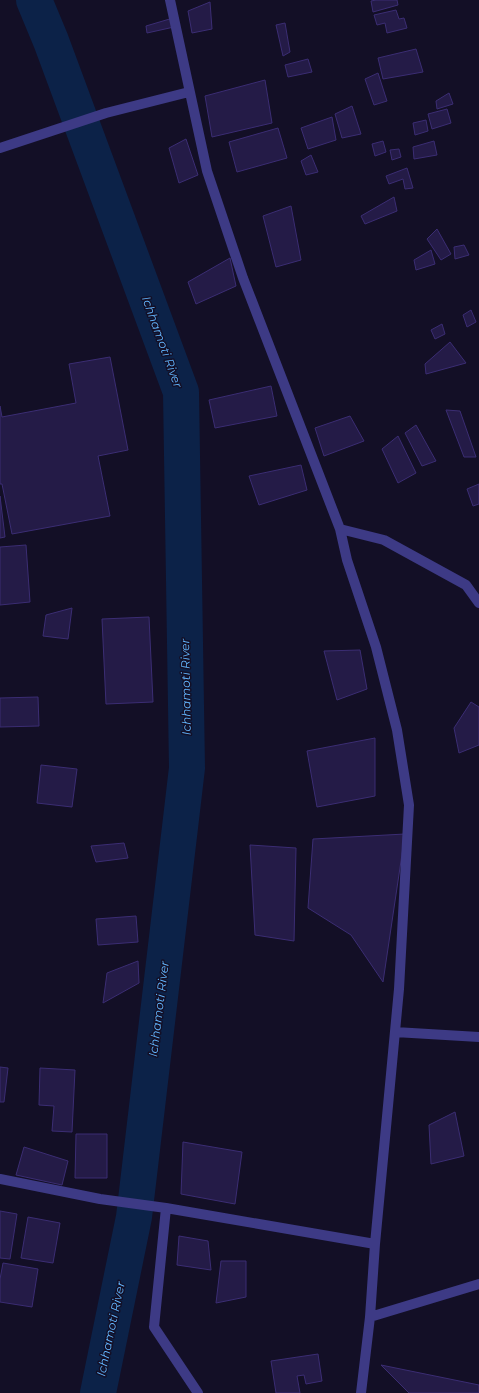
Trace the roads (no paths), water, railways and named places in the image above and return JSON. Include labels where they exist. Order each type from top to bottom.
[{"type":"street","points":[[170,0],[207,171],[243,278],[340,529],[347,560],[376,647],[397,730],[409,805],[399,989],[375,1244],[370,1317],[361,1393]]},
{"type":"street","points":[[0,148],[106,113],[189,92]]},
{"type":"street","points":[[340,529],[384,540],[466,586],[479,603]]},
{"type":"street","points":[[395,1032],[479,1037]]},
{"type":"street","points":[[0,1179],[100,1199],[166,1208],[375,1244]]},
{"type":"street","points":[[166,1208],[154,1328],[198,1393]]},
{"type":"street","points":[[370,1317],[479,1284]]},
{"type":"waterway","name":"Ichhamoti River","points":[[34,0],[51,41],[181,392],[187,768],[134,1217],[98,1393]]}]
